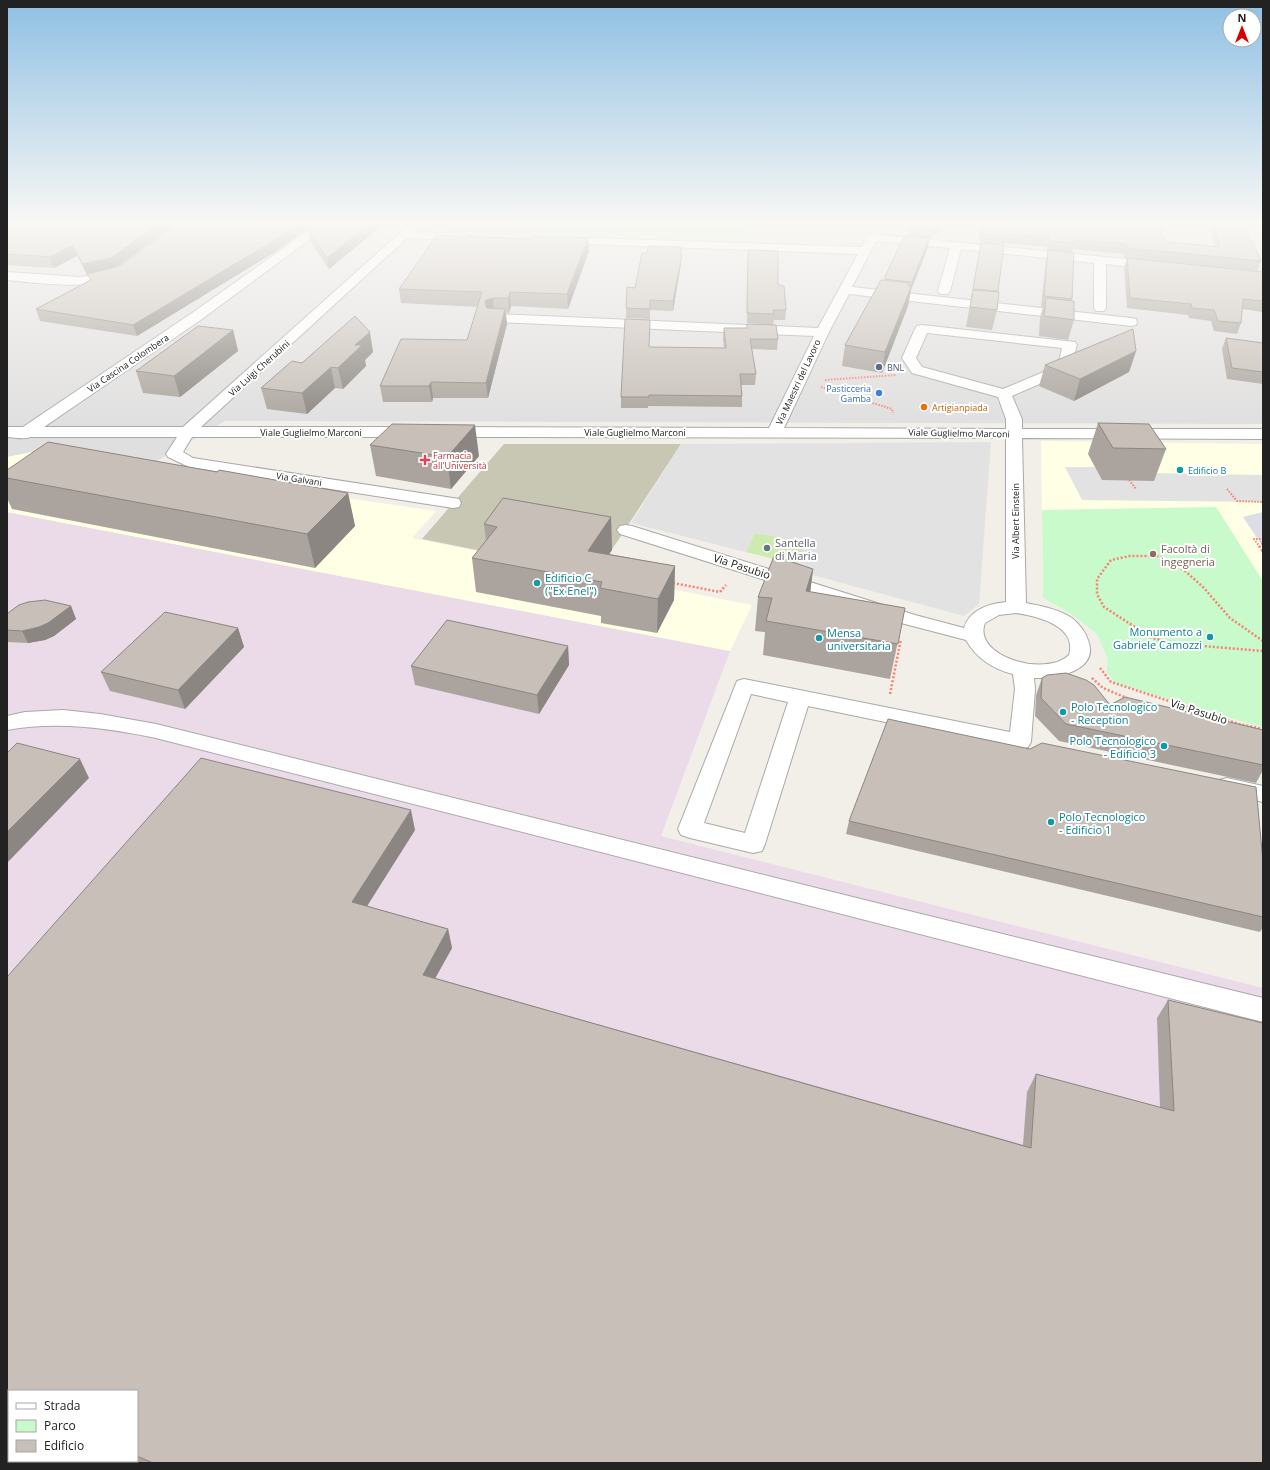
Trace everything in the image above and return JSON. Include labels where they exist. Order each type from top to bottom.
[{"type":"street","name":"Via Cascina Colombera","points":[[7,443],[26,433],[232,292]]},
{"type":"street","name":"Via Luigi Cherubini","points":[[188,431],[342,292]]},
{"type":"street","name":"Via Maestri del Lavoro","points":[[774,433],[822,332],[844,292]]},
{"type":"street","points":[[859,292],[1131,322]]},
{"type":"street","points":[[1100,292],[1100,308]]},
{"type":"street","name":"Via Maestri del Lavoro","points":[[494,318],[822,332]]},
{"type":"street","points":[[922,329],[1070,345],[1064,368],[1004,394],[917,370],[909,358],[922,329]]},
{"type":"street","name":"Via Albert Einstein","points":[[1004,394],[1014,419],[1016,607]]},
{"type":"street","name":"Via Galvani","points":[[188,431],[174,454],[188,462],[453,503]]},
{"type":"street","name":"Viale Guglielmo Marconi","points":[[7,432],[899,432],[1014,434],[1263,434]]},
{"type":"street","name":"Via Pasubio","points":[[626,530],[908,619],[973,636]]},
{"type":"street","points":[[1016,607],[1042,612],[1062,621],[1073,630],[1080,640],[1081,650],[1077,659],[1068,666],[1056,670],[1040,672],[1023,670],[1005,664],[990,656],[979,646],[973,636],[974,626],[978,618],[988,612],[1001,608],[1016,607]]},
{"type":"street","points":[[1020,742],[1025,689],[1023,670]]},
{"type":"street","points":[[800,697],[754,844],[690,829],[744,686],[800,697],[1043,747]]},
{"type":"street","points":[[7,723],[27,718],[60,717],[118,723],[156,731],[1263,1010]]},
{"type":"street","points":[[1210,782],[1263,794]]},
{"type":"path","points":[[800,381],[904,375],[917,370]]},
{"type":"path","points":[[800,381],[892,409],[899,432]]},
{"type":"path","points":[[1128,480],[1136,489]]},
{"type":"path","points":[[1227,489],[1237,501],[1263,502]]},
{"type":"path","points":[[1263,539],[1254,538],[1263,552]]},
{"type":"path","points":[[1263,641],[1230,618],[1203,587],[1184,570],[1159,556],[1130,556],[1111,560],[1097,579],[1097,594],[1104,607],[1152,638],[1179,644],[1263,651]]},
{"type":"path","points":[[669,583],[720,592],[744,566]]},
{"type":"path","points":[[886,715],[901,638]]},
{"type":"path","name":"Via Pasubio","points":[[1099,665],[1100,671],[1111,682],[1239,724],[1263,729]]},
{"type":"path","points":[[1088,673],[1095,683],[1111,693],[1133,700]]},
{"type":"shaded area","points":[[7,292],[1263,292],[1263,424],[225,421],[145,468],[32,452],[7,457]]},
{"type":"shaded area","name":"Facoltà di ingegneria","points":[[1041,441],[1263,444],[1263,727],[1115,683],[1106,671],[1108,660],[1097,634],[1071,614],[1043,598]]},
{"type":"shaded area","points":[[991,442],[979,604],[964,616],[794,570],[803,551],[802,546],[789,539],[755,533],[746,552],[631,523],[681,444]]},
{"type":"shaded area","points":[[504,444],[681,444],[596,574],[422,539]]},
{"type":"shaded area","points":[[32,452],[436,511],[412,538],[752,605],[730,651],[7,512],[7,457]]},
{"type":"shaded area","points":[[1065,467],[1095,467],[1102,480],[1150,473],[1263,475],[1263,502],[1082,500]]},
{"type":"shaded area","points":[[7,512],[730,651],[661,836],[1263,988],[1263,1463],[7,1463]]},
{"type":"shaded area","points":[[1263,512],[1263,544],[1261,544],[1243,517]]},
{"type":"green space","name":"Facoltà di ingegneria","points":[[1216,507],[1263,581],[1263,727],[1115,683],[1106,671],[1108,660],[1097,634],[1071,614],[1043,598],[1042,510]]},
{"type":"green space","points":[[755,533],[780,536],[797,542],[802,546],[803,551],[797,565],[746,552]]},
{"type":"building","points":[[69,292],[189,292],[133,325],[36,309]]},
{"type":"building","points":[[471,292],[568,292],[567,294],[510,292],[508,298],[493,298],[486,300],[485,304],[487,308],[505,309],[486,383],[431,382],[429,386],[380,386],[401,339],[467,340],[482,292]]},
{"type":"building","points":[[627,292],[675,292],[673,301],[650,300],[650,309],[626,308]]},
{"type":"building","points":[[747,292],[784,292],[786,310],[773,310],[774,314],[747,313]]},
{"type":"building","points":[[875,292],[909,292],[885,352],[845,345]]},
{"type":"building","points":[[973,292],[999,292],[997,310],[970,307]]},
{"type":"building","points":[[1044,292],[1072,292],[1072,299],[1044,296]]},
{"type":"building","points":[[1130,292],[1263,292],[1263,301],[1243,299],[1241,323],[1218,321],[1214,310],[1192,308],[1191,304],[1130,298]]},
{"type":"building","points":[[1046,298],[1074,301],[1074,320],[1044,316]]},
{"type":"building","points":[[355,316],[370,332],[355,345],[362,345],[338,368],[331,367],[302,393],[261,388],[292,361],[302,363]]},
{"type":"building","points":[[625,319],[650,320],[649,347],[726,348],[724,328],[747,328],[747,324],[776,325],[778,339],[750,339],[756,374],[740,374],[742,396],[649,395],[649,397],[621,397]]},
{"type":"building","points":[[198,326],[233,330],[174,376],[136,371]]},
{"type":"building","points":[[1133,329],[1136,351],[1080,379],[1045,365]]},
{"type":"building","points":[[1226,338],[1263,343],[1263,372],[1232,368]]},
{"type":"building","points":[[1098,423],[1149,424],[1166,449],[1113,448]]},
{"type":"building","points":[[392,424],[475,425],[447,457],[370,445]]},
{"type":"building","points":[[48,442],[217,472],[219,470],[348,493],[307,534],[7,478],[7,470]]},
{"type":"building","points":[[503,498],[611,517],[588,551],[675,566],[658,599],[600,588],[602,582],[472,558],[497,527],[484,524]]},
{"type":"building","points":[[774,556],[813,569],[806,591],[905,608],[898,644],[766,621],[772,598],[758,597]]},
{"type":"building","points":[[45,600],[71,606],[48,623],[39,627],[22,631],[7,630],[7,614],[12,610],[19,605],[28,602]]},
{"type":"building","points":[[165,612],[238,628],[178,690],[101,672]]},
{"type":"building","points":[[447,620],[568,646],[537,695],[411,666]]},
{"type":"building","points":[[1066,673],[1086,680],[1094,685],[1110,705],[1125,697],[1263,730],[1263,765],[1066,724],[1041,698],[1042,678],[1047,675]]},
{"type":"building","name":"Polo Tecnologico - Edificio 1","points":[[888,719],[1030,749],[1042,743],[1256,787],[1263,862],[1263,917],[849,821]]},
{"type":"building","points":[[17,743],[80,759],[7,832],[7,753]]},
{"type":"building","points":[[201,758],[411,810],[352,902],[448,929],[423,975],[1031,1148],[1036,1074],[1174,1111],[1168,1000],[1263,1023],[1263,1463],[153,1463],[138,1456],[138,1390],[8,1390],[7,1401],[7,977]]},
{"type":"place","name":"BNL","points":[[879,367]]},
{"type":"place","name":"Pasticceria Gamba","points":[[879,393]]},
{"type":"place","name":"Artigianpiada","points":[[924,407]]},
{"type":"place","name":"Farmacia all'Università","points":[[425,460]]},
{"type":"place","name":"Edificio B","points":[[1180,470]]},
{"type":"place","name":"Santella di Maria","points":[[767,548]]},
{"type":"place","name":"Facoltà di ingegneria","points":[[1153,554]]},
{"type":"place","name":"Edificio C (\"Ex Enel\")","points":[[537,583]]},
{"type":"place","name":"Monumento a Gabriele Camozzi","points":[[1210,637]]},
{"type":"place","name":"Mensa universitaria","points":[[819,638]]},
{"type":"place","name":"Polo Tecnologico - Reception","points":[[1063,712]]},
{"type":"place","name":"Polo Tecnologico - Edificio 3","points":[[1164,746]]},
{"type":"place","name":"Polo Tecnologico - Edificio 1","points":[[1051,822]]}]
